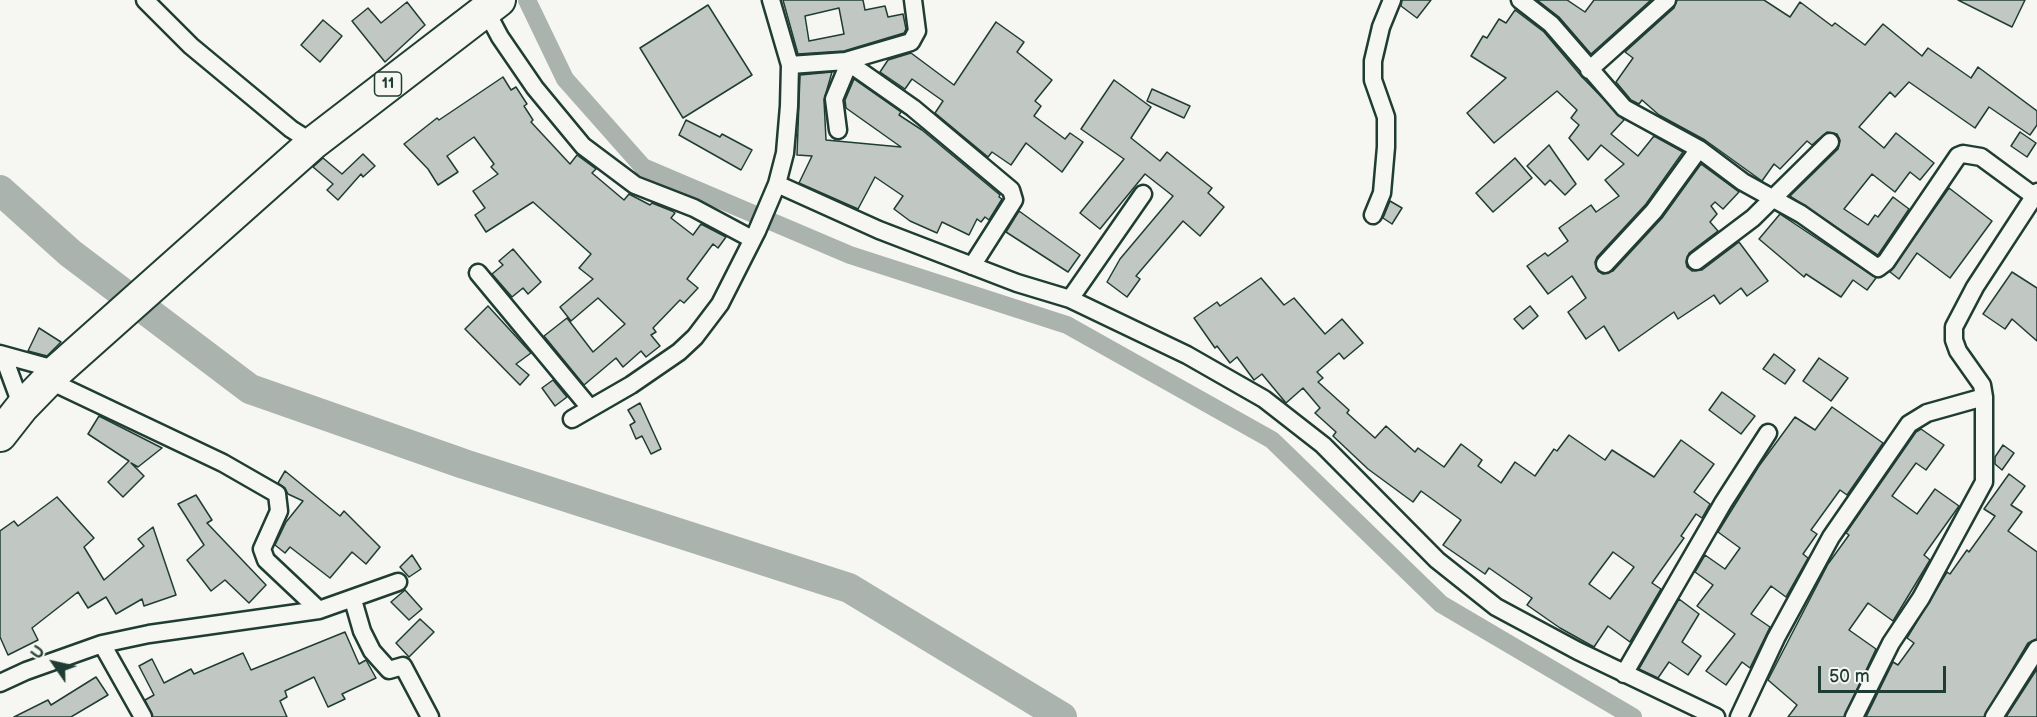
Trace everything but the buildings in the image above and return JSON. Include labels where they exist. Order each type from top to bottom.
[{"type":"highway","name":"11","points":[[0,435],[22,407],[53,375],[313,143],[488,3]]},
{"type":"street","points":[[145,0],[191,46],[291,129],[313,143]]},
{"type":"street","points":[[572,419],[641,378],[695,337],[725,296],[755,235],[775,190],[785,153],[790,65],[771,0]]},
{"type":"street","points":[[790,65],[848,62],[911,42],[917,32],[913,0]]},
{"type":"street","points":[[1373,215],[1382,194],[1386,147],[1386,117],[1373,80],[1373,61],[1381,27],[1392,0]]},
{"type":"street","points":[[1520,0],[1551,24],[1624,108],[1699,149],[1772,200],[1801,214],[1878,268],[1886,262],[1958,156],[1963,154],[1981,158],[2035,194],[1975,287],[1954,327],[1954,340],[1958,351],[1982,385],[1984,482],[1921,597],[1891,643],[1854,717]]},
{"type":"street","points":[[1589,70],[1667,0]]},
{"type":"street","points":[[488,3],[535,88],[583,146],[635,185],[755,235]]},
{"type":"street","points":[[838,130],[834,99],[848,62]]},
{"type":"street","points":[[848,62],[913,108],[1011,190],[1014,200],[972,266]]},
{"type":"street","points":[[1696,261],[1753,218],[1830,142]]},
{"type":"street","points":[[1605,264],[1654,211],[1699,149]]},
{"type":"street","points":[[775,190],[972,266],[1070,299],[1187,355],[1264,399],[1323,445],[1437,560],[1496,607],[1624,674],[1716,717]]},
{"type":"street","points":[[1070,299],[1143,194]]},
{"type":"street","points":[[478,273],[590,408]]},
{"type":"street","points":[[1,354],[53,375],[278,494],[279,511],[264,539],[262,549],[266,560],[319,610]]},
{"type":"street","points":[[1,354],[22,407]]},
{"type":"street","points":[[1739,717],[1776,638],[1832,537],[1910,424],[1927,413],[1984,397]]},
{"type":"street","points":[[1624,674],[1723,503],[1768,433]]},
{"type":"street","points":[[0,683],[26,670],[102,644],[149,634],[319,610],[353,600],[398,582]]},
{"type":"street","points":[[353,600],[362,631],[372,651],[389,670],[403,666],[430,717]]},
{"type":"street","points":[[102,644],[143,717]]},
{"type":"street","points":[[1995,717],[2037,649]]},
{"type":"waterway","points":[[527,0],[565,79],[643,167],[850,255],[1067,325],[1272,440],[1441,604],[1633,717]]},
{"type":"waterway","points":[[0,190],[70,253],[250,389],[464,464],[849,588],[1062,717]]}]
